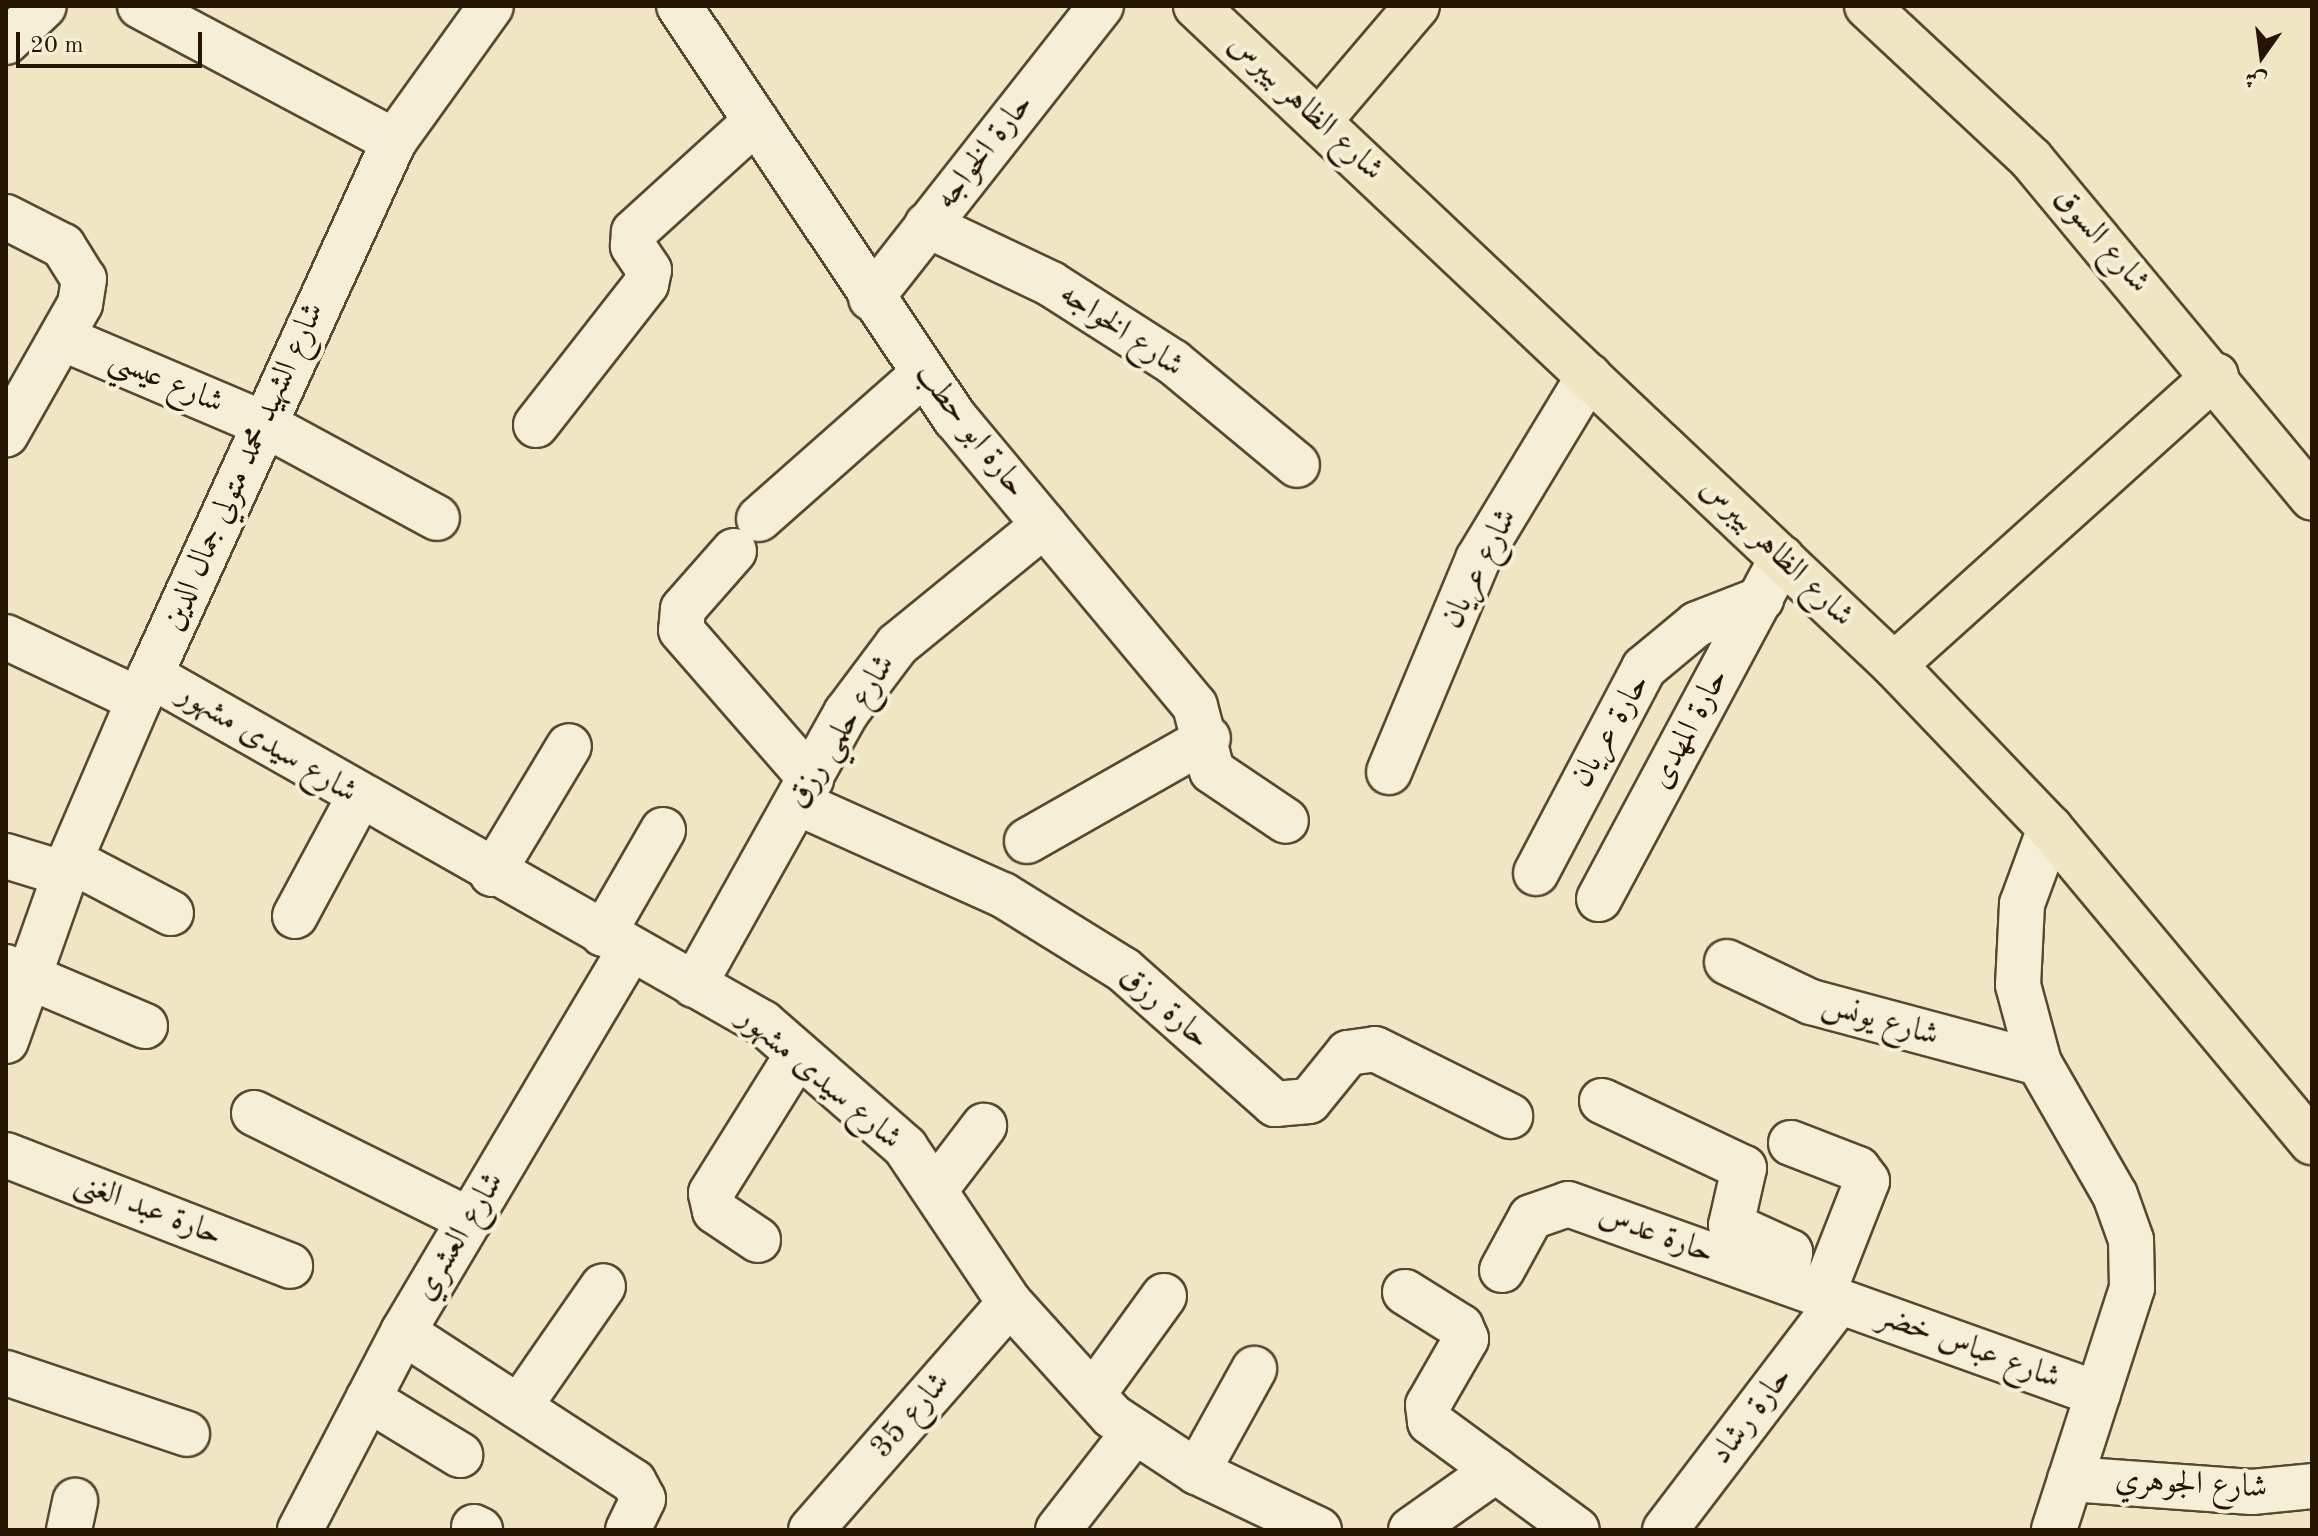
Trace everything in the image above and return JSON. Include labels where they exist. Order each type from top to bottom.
[{"type":"main road","name":"شارع الظاهر بيبرس","points":[[1196,6],[1894,665],[2050,828],[2312,1142]]},
{"type":"main road","points":[[1319,121],[1417,6]]},
{"type":"main road","name":"شارع السوق","points":[[1867,6],[2031,159],[2216,375],[2312,498]]},
{"type":"main road","points":[[1894,665],[2216,375]]},
{"type":"street","points":[[6,42],[44,6]]},
{"type":"street","points":[[140,6],[394,141]]},
{"type":"street","name":"شارع الشهيد محمد متولي جمال الدين","points":[[6,1041],[17,971],[68,867],[144,687],[262,423],[394,141],[491,6]]},
{"type":"street","name":"حارة ابو حطب","points":[[679,6],[871,298],[924,373],[1044,525],[1195,706],[1208,738],[1207,760],[1220,779],[1286,821]]},
{"type":"street","name":"حارة الخواجه","points":[[871,298],[1101,6]]},
{"type":"street","points":[[536,425],[646,284],[649,270],[633,246],[634,232],[756,121]]},
{"type":"street","points":[[6,217],[63,246],[84,279],[62,338],[6,434]]},
{"type":"street","name":"شارع الخواجه","points":[[927,225],[1051,284],[1173,362],[1297,465]]},
{"type":"street","name":"شارع عيسي","points":[[62,338],[262,423],[437,518]]},
{"type":"street","name":"حارة رزق","points":[[924,373],[747,535],[683,609],[681,630],[804,791],[1003,895],[1124,970],[1275,1104],[1309,1101],[1348,1053],[1375,1049],[1510,1116]]},
{"type":"street","name":"شارع عريان","points":[[1389,772],[1478,559],[1589,376]]},
{"type":"street","name":"شارع حلمي رزق","points":[[694,985],[846,713],[897,645],[1044,525]]},
{"type":"street","name":"حارة المهدى","points":[[1599,899],[1782,558]]},
{"type":"street","name":"حارة عريان","points":[[1536,873],[1644,668],[1697,624],[1761,599]]},
{"type":"street","name":"شارع سيدى مشهور","points":[[6,637],[144,687],[358,799],[763,1023],[905,1147],[1010,1303],[1093,1394],[1135,1431],[1197,1472],[1247,1517],[1319,1530]]},
{"type":"street","points":[[1027,841],[1208,738]]},
{"type":"street","points":[[492,874],[569,746]]},
{"type":"street","points":[[295,916],[358,799]]},
{"type":"street","points":[[2050,828],[2022,904],[2018,985],[2039,1063],[2115,1195],[2131,1240],[2132,1288],[2054,1530]]},
{"type":"street","name":"شارع العشري","points":[[300,1530],[403,1332],[470,1220],[616,942],[663,830]]},
{"type":"street","points":[[6,856],[68,867],[171,913]]},
{"type":"street","name":"شارع يونس","points":[[1727,962],[1811,1002],[2039,1063]]},
{"type":"street","points":[[17,971],[145,1026]]},
{"type":"street","points":[[758,1240],[719,1215],[711,1193],[798,1054]]},
{"type":"street","points":[[1602,1101],[1744,1168],[1731,1225],[1790,1252],[1815,1293]]},
{"type":"street","points":[[254,1113],[470,1220]]},
{"type":"street","points":[[935,1190],[984,1126]]},
{"type":"street","name":"حارة رشاد","points":[[1665,1530],[1815,1293],[1867,1181],[1862,1171],[1791,1143]]},
{"type":"street","name":"حارة عبد الغنى","points":[[6,1155],[290,1266]]},
{"type":"street","name":"حارة عدس","points":[[1502,1270],[1531,1217],[1568,1204],[1815,1293]]},
{"type":"street","points":[[519,1407],[603,1286]]},
{"type":"street","points":[[1405,1292],[1461,1327],[1466,1339],[1428,1405],[1430,1422],[1577,1530]]},
{"type":"street","name":"شارع عباس خضر","points":[[1815,1293],[2098,1394]]},
{"type":"street","points":[[1093,1394],[1164,1296]]},
{"type":"street","name":"شارع 35","points":[[811,1530],[1010,1303]]},
{"type":"street","points":[[403,1332],[639,1487],[642,1506],[628,1530]]},
{"type":"street","points":[[1197,1472],[1254,1369]]},
{"type":"street","points":[[6,1373],[187,1434]]},
{"type":"street","points":[[368,1399],[460,1455]]},
{"type":"street","points":[[1058,1530],[1135,1431]]},
{"type":"street","points":[[1411,1530],[1496,1470]]},
{"type":"street","name":"شارع الجوهري","points":[[2070,1479],[2252,1492],[2312,1486]]}]
